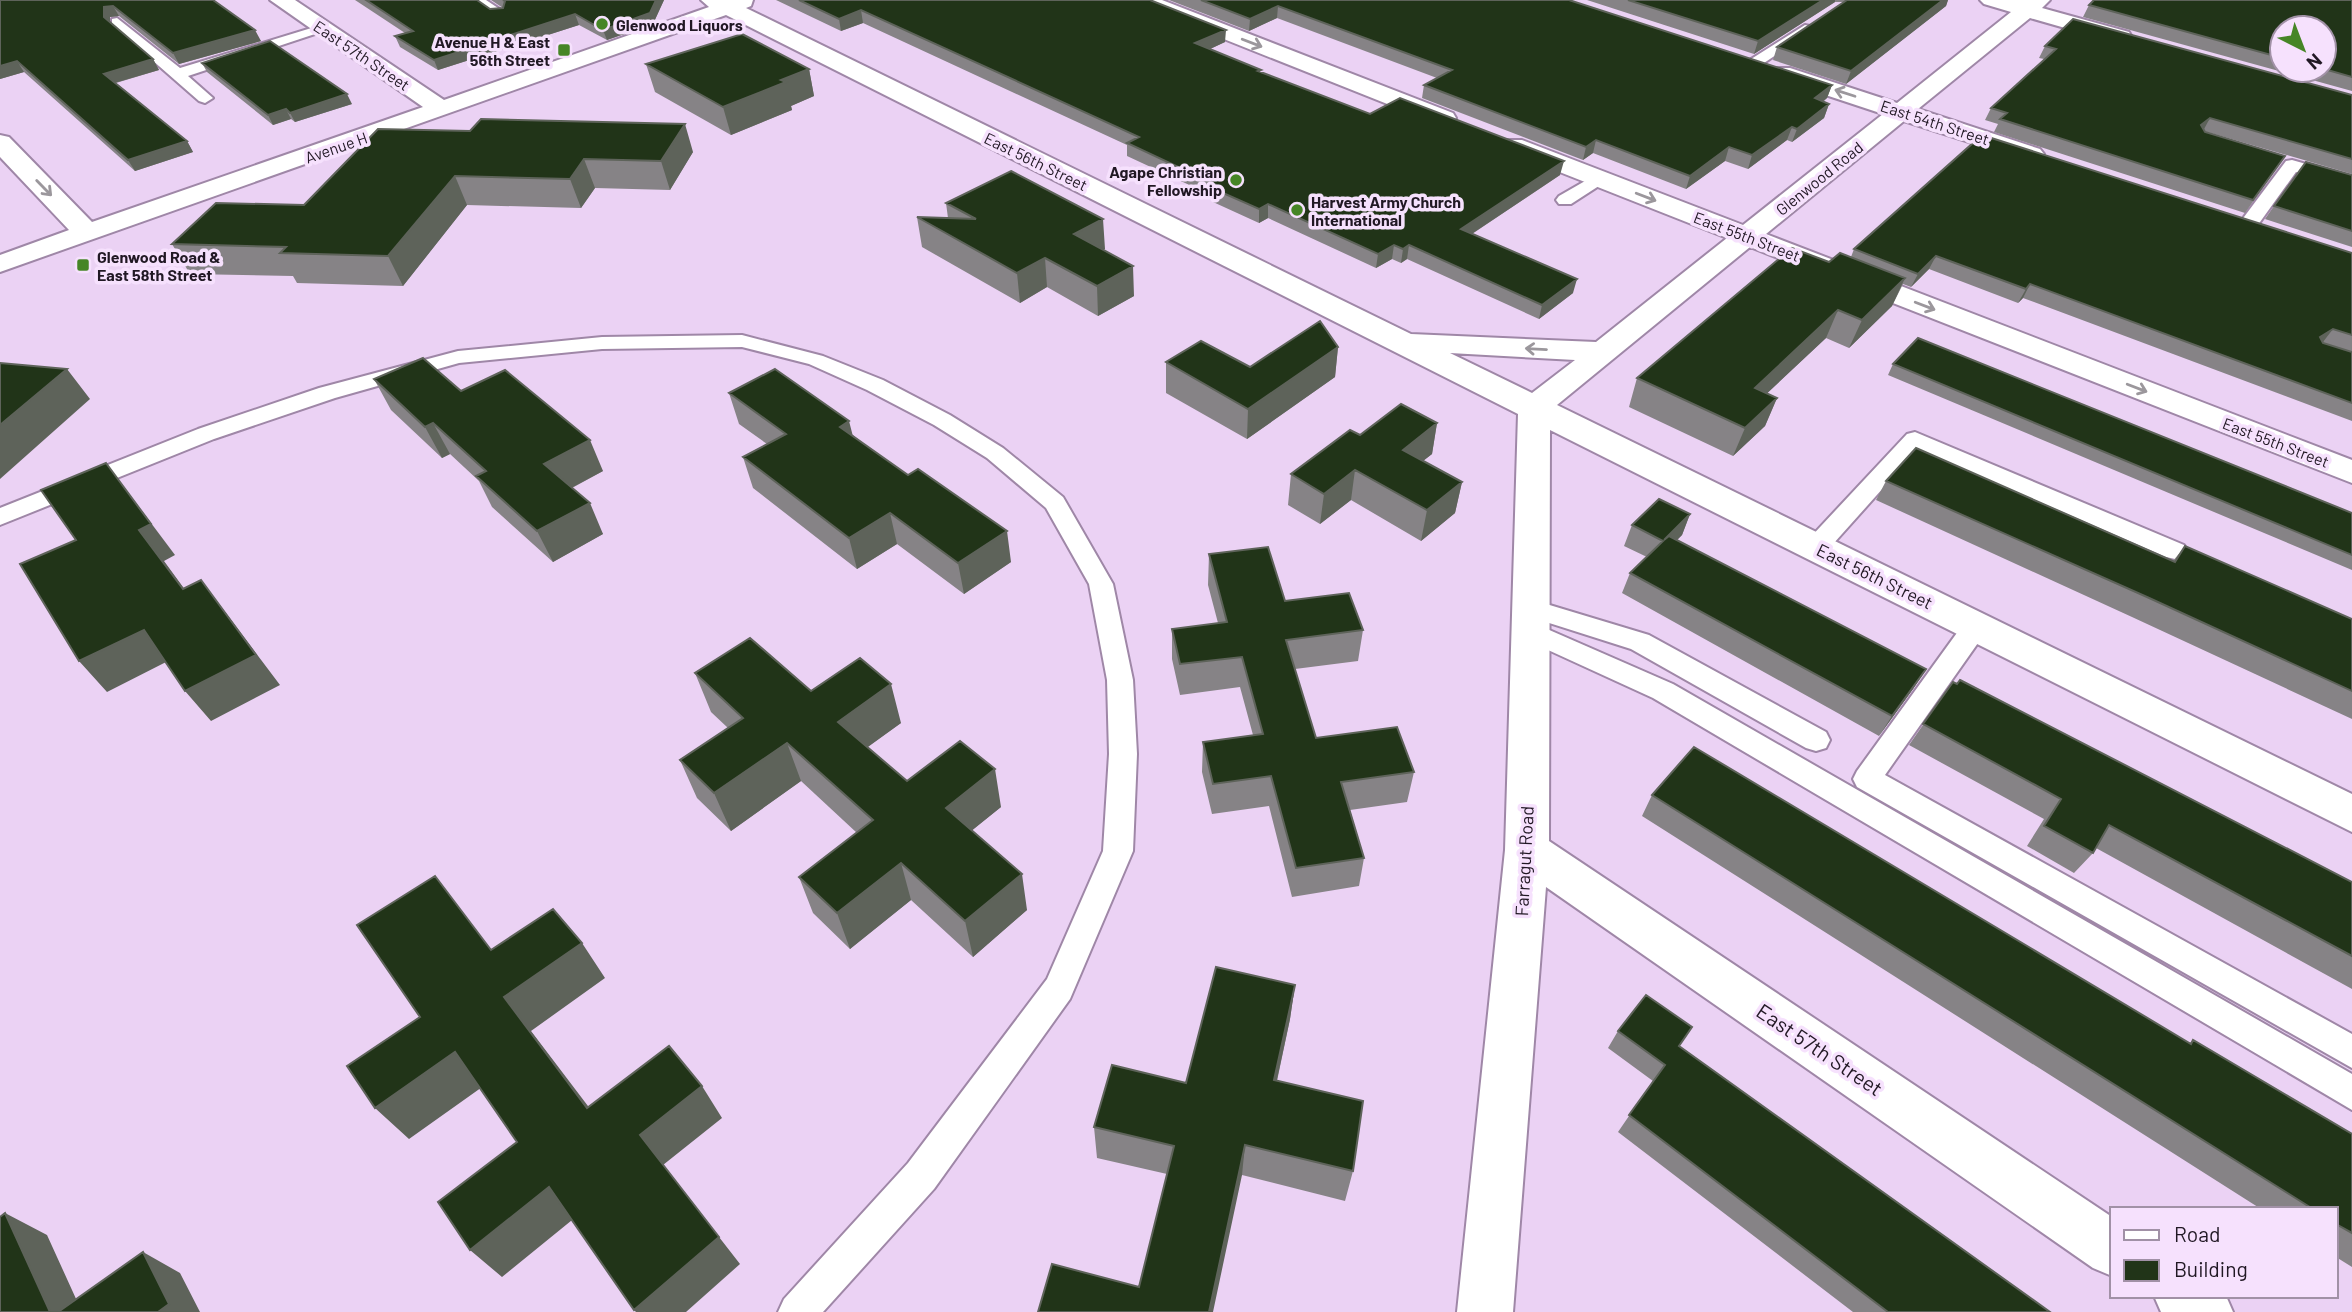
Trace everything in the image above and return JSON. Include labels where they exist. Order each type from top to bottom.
[{"type":"street","name":"East 57th Street","points":[[281,0],[443,110]]},
{"type":"street","points":[[1143,0],[1468,127]]},
{"type":"street","points":[[1991,0],[2032,5],[2140,42]]},
{"type":"street","name":"Avenue H","points":[[0,264],[443,110],[731,3]]},
{"type":"street","name":"East 56th Street","points":[[731,3],[1396,340],[2352,814]]},
{"type":"street","name":"Glenwood Road","points":[[1534,408],[2032,5]]},
{"type":"street","name":"East 54th Street","points":[[1727,55],[2056,162]]},
{"type":"street","name":"East 55th Street","points":[[1494,138],[2352,472]]},
{"type":"street","points":[[0,142],[87,233],[0,292]]},
{"type":"street","points":[[2223,216],[2274,233]]},
{"type":"street","name":"East 56th Street","points":[[1396,340],[1604,352]]},
{"type":"street","name":"Farragut Road","points":[[1485,1312],[1527,850],[1534,408]]},
{"type":"street","name":"East 57th Street","points":[[1527,850],[2110,1248]]},
{"type":"street","points":[[2185,1298],[2205,1312]]},
{"type":"lane","points":[[476,0],[500,14]]},
{"type":"lane","points":[[117,22],[205,98]]},
{"type":"lane","points":[[1754,64],[1813,23]]},
{"type":"lane","points":[[177,74],[323,29]]},
{"type":"lane","points":[[2248,225],[2286,163],[2352,183]]},
{"type":"lane","points":[[1565,200],[1598,178]]},
{"type":"lane","points":[[0,517],[206,434],[327,393],[458,358],[602,343],[742,341],[816,360],[875,385],[942,420],[995,453],[1055,503],[1101,584],[1120,680],[1123,754],[1118,851],[1059,989],[921,1176],[797,1312]]},
{"type":"lane","points":[[1816,547],[1916,439],[2175,551]]},
{"type":"lane","points":[[1532,620],[1640,642],[1816,740]]},
{"type":"lane","points":[[1532,620],[1663,691],[2352,1093]]},
{"type":"lane","points":[[1976,626],[1867,779],[2352,1052]]},
{"type":"building","points":[[0,0],[213,0],[255,30],[173,53],[113,6],[104,7],[104,17],[153,59],[104,74],[187,141],[128,160],[17,61],[0,66]]},
{"type":"building","points":[[366,0],[477,0],[490,9],[503,8],[503,0],[656,0],[650,13],[603,30],[575,14],[434,60],[395,36],[413,31]]},
{"type":"building","points":[[799,0],[1150,0],[1226,30],[1195,43],[1261,70],[1258,71],[1370,114],[1400,98],[1564,161],[1461,229],[1577,279],[1542,305],[1409,245],[1403,249],[1394,245],[1378,254],[1268,204],[1259,209],[1214,189],[1219,186],[1127,143],[1139,137],[861,10],[839,19]]},
{"type":"building","points":[[1201,0],[1569,0],[1832,85],[1815,98],[1829,104],[1797,129],[1792,127],[1752,155],[1729,147],[1690,176],[1596,140],[1586,147],[1424,85],[1452,70],[1278,6],[1250,19]]},
{"type":"building","points":[[1628,0],[1823,0],[1758,41]]},
{"type":"building","points":[[1847,0],[1943,0],[1851,71],[1777,47]]},
{"type":"building","points":[[2094,0],[2352,0],[2352,77],[2338,73],[2338,14],[2268,14],[2268,54],[2089,5]]},
{"type":"building","points":[[2073,19],[2268,72],[2268,84],[2312,84],[2352,95],[2352,159],[2210,118],[2201,125],[2205,132],[2285,156],[2253,200],[2000,119],[2007,113],[1991,108],[2056,49],[2045,46]]},
{"type":"building","points":[[742,34],[809,69],[781,80],[786,82],[723,107],[646,64]]},
{"type":"building","points":[[270,41],[347,94],[290,113],[286,109],[268,115],[202,63]]},
{"type":"building","points":[[481,119],[685,124],[661,161],[584,159],[570,179],[455,176],[388,256],[280,253],[286,247],[172,244],[216,203],[304,205],[378,129],[470,131]]},
{"type":"building","points":[[1982,135],[2352,253],[2352,335],[2333,329],[2320,337],[2323,343],[2352,352],[2352,403],[2030,284],[2026,289],[1936,256],[1918,274],[1854,249]]},
{"type":"building","points":[[2306,162],[2352,175],[2352,231],[2274,206]]},
{"type":"building","points":[[1011,171],[1103,219],[1074,234],[1133,266],[1097,286],[1045,258],[1017,273],[917,217],[976,219],[946,203]]},
{"type":"building","points":[[1792,248],[1829,262],[1840,253],[1905,278],[1862,320],[1838,310],[1755,388],[1777,398],[1745,428],[1637,378]]},
{"type":"building","points":[[1320,321],[1338,347],[1248,409],[1166,362],[1201,341],[1250,367]]},
{"type":"building","points":[[1918,338],[2352,513],[2352,555],[1893,364]]},
{"type":"building","points":[[423,358],[461,391],[505,370],[590,440],[544,464],[590,503],[537,531],[476,476],[486,471],[433,423],[425,427],[374,379]]},
{"type":"building","points":[[0,363],[67,369],[0,425]]},
{"type":"building","points":[[775,369],[849,421],[840,427],[908,475],[918,469],[1007,531],[958,563],[890,513],[849,538],[743,457],[786,434],[729,393]]},
{"type":"building","points":[[1401,404],[1437,423],[1403,450],[1462,482],[1427,510],[1355,470],[1324,494],[1291,474],[1350,430],[1360,435]]},
{"type":"building","points":[[1916,448],[2175,562],[2185,546],[2352,619],[2352,691],[1886,481]]},
{"type":"building","points":[[106,463],[151,524],[139,530],[183,589],[201,580],[256,655],[185,691],[144,630],[79,661],[20,564],[76,540],[41,490]]},
{"type":"building","points":[[1659,499],[1690,514],[1664,540],[1669,536],[1926,669],[1892,716],[1630,573],[1663,541],[1632,525]]},
{"type":"building","points":[[1268,547],[1285,601],[1349,593],[1363,630],[1286,640],[1316,738],[1397,727],[1414,772],[1341,782],[1364,858],[1296,868],[1271,776],[1213,784],[1203,742],[1263,734],[1242,657],[1180,664],[1172,629],[1227,622],[1209,554]]},
{"type":"building","points":[[750,638],[811,691],[860,658],[891,684],[838,722],[907,781],[960,741],[995,769],[946,808],[1022,874],[965,921],[901,863],[837,913],[799,877],[873,820],[787,743],[714,793],[680,760],[743,718],[695,673]]},
{"type":"building","points":[[1960,680],[2352,882],[2352,956],[2109,825],[2093,853],[2044,826],[2061,799],[1923,724],[1953,682],[1957,684]]},
{"type":"building","points":[[1694,747],[2191,1044],[2193,1040],[2352,1134],[2352,1233],[2338,1225],[2338,1207],[2310,1207],[1652,795]]},
{"type":"building","points":[[435,876],[491,950],[553,909],[582,943],[504,997],[587,1108],[669,1046],[702,1086],[640,1135],[719,1237],[634,1310],[549,1187],[470,1250],[438,1202],[517,1142],[455,1052],[375,1108],[347,1066],[420,1017],[357,925]]},
{"type":"building","points":[[1216,967],[1295,985],[1274,1080],[1363,1101],[1353,1171],[1245,1145],[1209,1312],[1038,1312],[1052,1264],[1139,1287],[1174,1146],[1094,1127],[1112,1065],[1186,1083]]},
{"type":"building","points":[[1646,995],[1692,1027],[1679,1046],[2050,1312],[1888,1312],[1629,1115],[1665,1065],[1618,1031]]},
{"type":"building","points":[[5,1213],[50,1312],[0,1312],[0,1217]]},
{"type":"building","points":[[143,1252],[169,1304],[158,1312],[58,1312]]},
{"type":"place","name":"Glenwood Liquors","points":[[602,24]]},
{"type":"place","name":"Avenue H & East 56th Street","points":[[564,50]]},
{"type":"place","name":"Agape Christian Fellowship","points":[[1236,180]]},
{"type":"place","name":"Harvest Army Church International","points":[[1297,210]]},
{"type":"place","name":"Glenwood Road & East 58th Street","points":[[83,265]]}]
